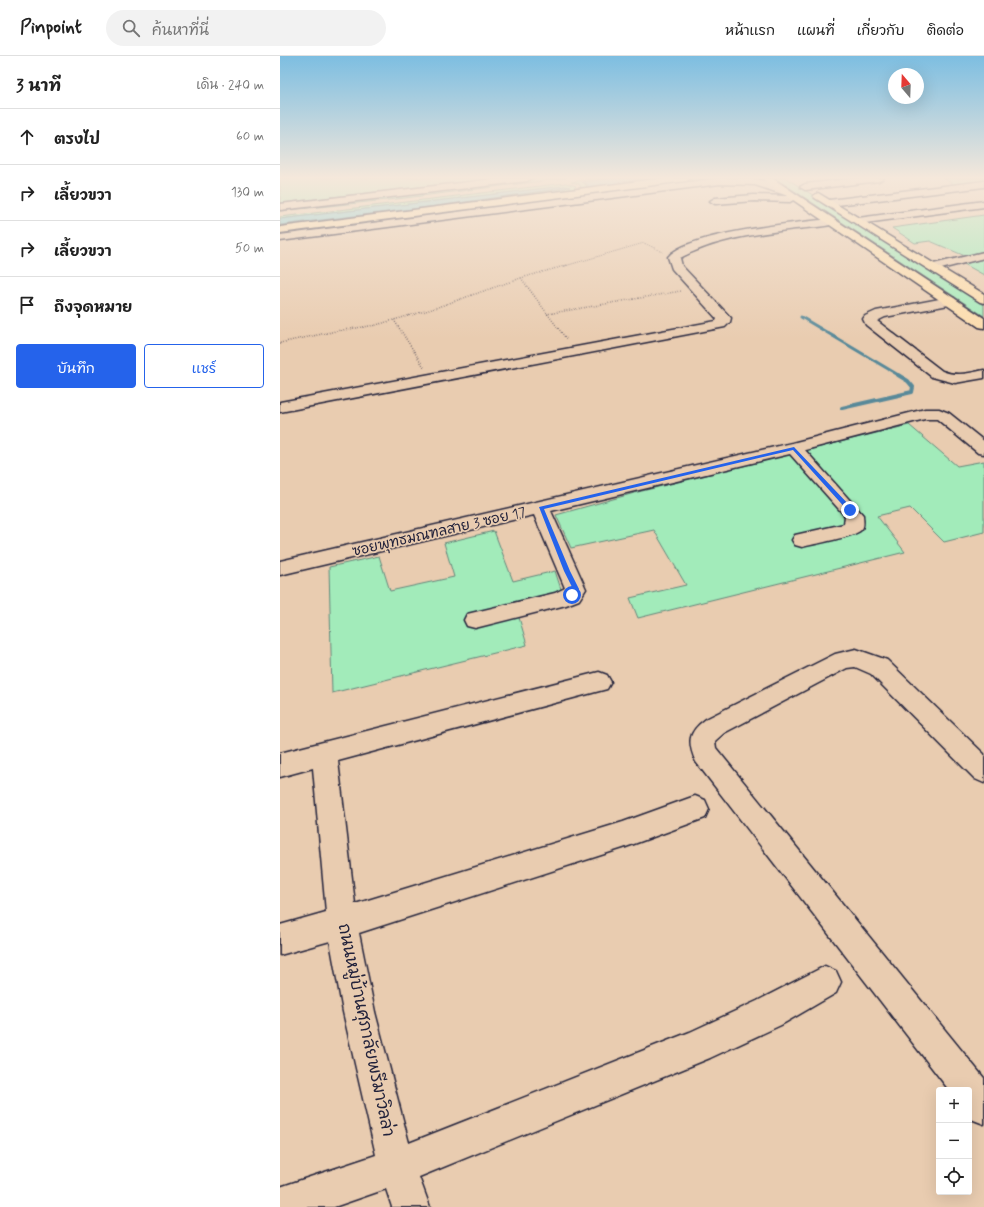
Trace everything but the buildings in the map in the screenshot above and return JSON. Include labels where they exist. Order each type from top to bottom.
[{"type":"main road","points":[[846,232],[984,324]]},
{"type":"main road","points":[[875,232],[984,300]]},
{"type":"street","points":[[280,238],[329,232]]},
{"type":"street","points":[[280,407],[720,324],[723,322],[724,318],[676,267],[674,258],[681,252],[725,238],[760,232]]},
{"type":"street","points":[[933,267],[984,255]]},
{"type":"street","points":[[950,301],[881,314],[870,318],[871,322],[937,374],[950,380],[958,380],[984,374]]},
{"type":"street","name":"ซอยพุทธมณฑลสาย 3 ซอย 17","points":[[280,568],[541,508],[933,414],[939,414],[949,420],[984,449]]},
{"type":"street","points":[[794,448],[850,510],[855,520],[854,526],[850,529],[802,540]]},
{"type":"street","points":[[475,620],[559,600],[572,595],[576,589],[541,508]]},
{"type":"street","points":[[984,771],[879,666],[856,658],[843,660],[715,726],[704,734],[701,744],[705,754],[984,1106]]},
{"type":"street","points":[[280,765],[599,682]]},
{"type":"street","name":"ถนนหมู่บ้านศุภาลัยพรีมาวิลล่า","points":[[324,754],[342,923],[359,1012],[397,1167],[410,1207]]},
{"type":"street","points":[[280,940],[342,923],[623,835],[695,809]]},
{"type":"street","points":[[280,1206],[397,1167],[698,1046],[769,1012],[825,982]]},
{"type":"path","points":[[280,343],[336,331],[376,326],[429,310],[521,278],[644,243],[674,258]]},
{"type":"path","points":[[521,278],[576,352]]},
{"type":"path","points":[[547,314],[696,288]]},
{"type":"path","points":[[394,320],[432,379]]},
{"type":"green space","points":[[280,232],[282,232],[314,232],[280,236]]},
{"type":"green space","points":[[856,232],[870,232],[984,304],[984,316]]},
{"type":"green space","points":[[898,232],[984,232],[984,251],[965,256],[930,241],[915,243]]},
{"type":"green space","points":[[984,259],[984,275],[964,264]]},
{"type":"green space","points":[[909,425],[957,466],[984,461],[984,532],[944,542],[910,508],[877,516],[905,552],[638,618],[630,598],[686,585],[654,530],[571,548],[556,515],[638,492]]},
{"type":"green space","points":[[494,531],[513,581],[555,571],[565,601],[518,614],[527,645],[332,693],[329,567],[379,556],[390,591],[454,577],[444,543]]},
{"type":"waterway","points":[[801,317],[900,376]]},
{"type":"waterway","points":[[842,408],[912,392],[913,387],[908,381],[898,375]]},
{"type":"route","points":[[572,595],[576,589],[541,508],[794,448],[850,510]]}]
